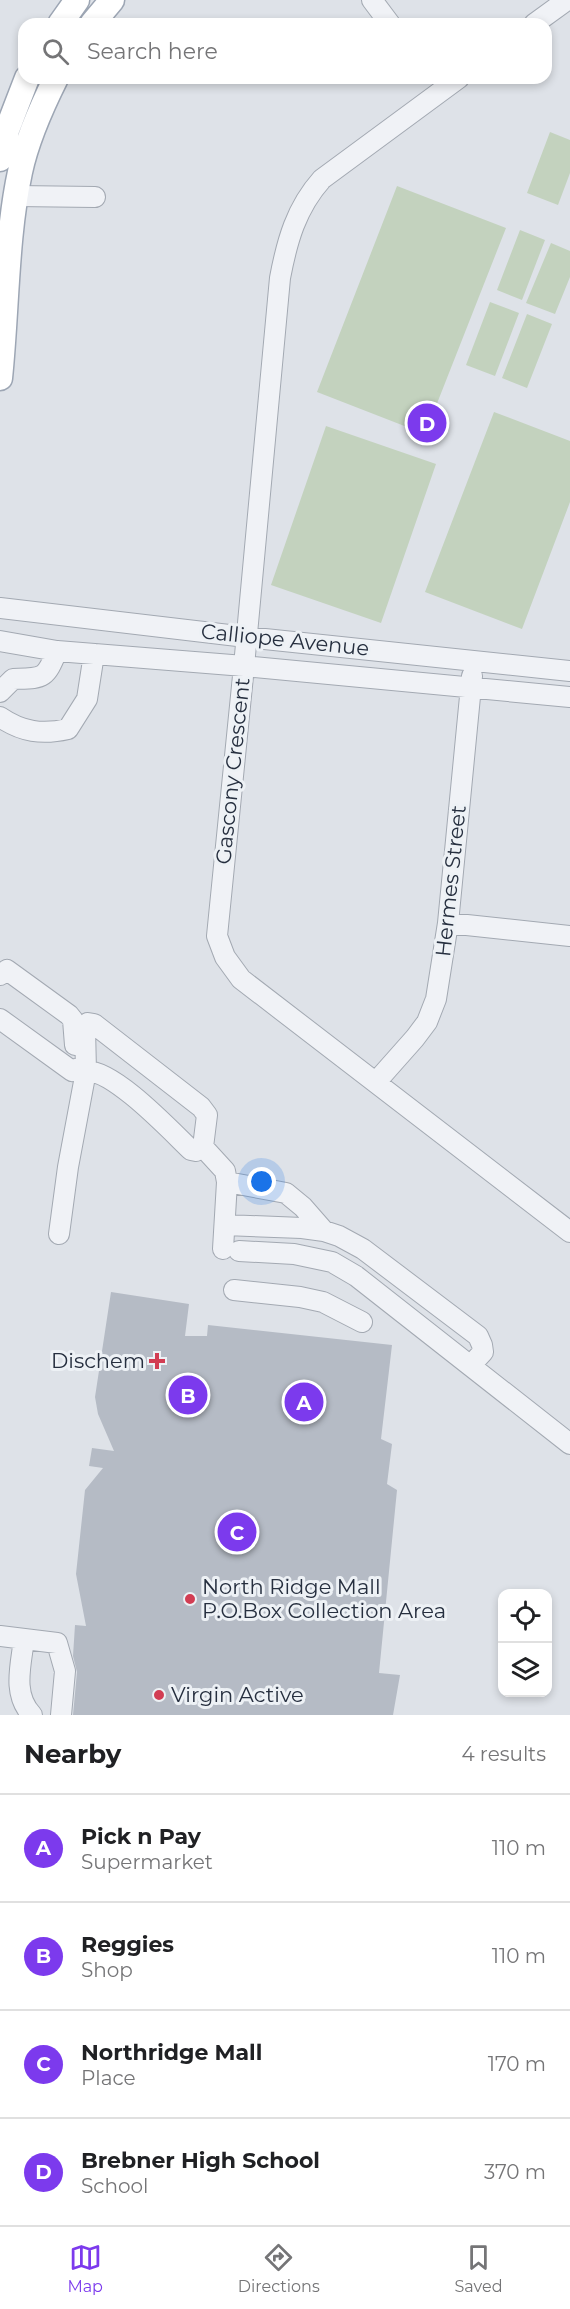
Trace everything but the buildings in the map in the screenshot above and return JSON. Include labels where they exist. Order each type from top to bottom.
[{"type":"main road","points":[[64,18],[77,0]]},
{"type":"main road","points":[[97,18],[112,0]]},
{"type":"main road","points":[[0,159],[11,119],[25,84]]},
{"type":"main road","points":[[0,378],[4,292],[20,171],[31,135],[53,84]]},
{"type":"street","points":[[372,0],[386,18]]},
{"type":"street","points":[[542,18],[567,0]]},
{"type":"street","name":"Gascony Crescent","points":[[434,85],[309,193],[292,229],[280,278],[217,936],[220,947],[241,979],[570,1232]]},
{"type":"street","points":[[16,196],[95,197]]},
{"type":"street","name":"Calliope Avenue","points":[[0,608],[246,637],[570,670]]},
{"type":"street","name":"Calliope Avenue","points":[[0,641],[57,651],[570,697]]},
{"type":"street","points":[[0,692],[13,679],[39,678],[50,670],[57,651]]},
{"type":"street","points":[[0,717],[13,726],[36,733],[68,729],[87,699],[94,654]]},
{"type":"street","name":"Hermes Street","points":[[376,1082],[403,1054],[427,1022],[441,979],[473,660]]},
{"type":"street","points":[[448,923],[570,936]]},
{"type":"street","points":[[0,975],[8,970],[74,1020],[80,1070]]},
{"type":"street","points":[[0,1019],[72,1071],[92,1071],[106,1077],[140,1101],[191,1150],[196,1151],[203,1147]]},
{"type":"street","points":[[59,1234],[85,1028],[88,1023],[94,1024],[201,1107],[207,1115],[203,1147],[225,1171],[227,1182],[225,1225],[231,1250],[294,1254],[332,1262],[356,1276],[570,1444]]},
{"type":"street","points":[[227,1182],[286,1194],[303,1207],[324,1231]]},
{"type":"street","points":[[225,1225],[324,1231],[363,1249],[478,1336],[483,1352],[471,1365]]},
{"type":"street","points":[[234,1290],[300,1297],[322,1302],[362,1322]]},
{"type":"street","points":[[0,1636],[57,1643],[65,1671],[61,1715]]},
{"type":"street","points":[[24,1639],[19,1688],[24,1705],[32,1715]]},
{"type":"green space","points":[[550,132],[570,140],[570,173],[558,205],[527,193]]},
{"type":"green space","points":[[397,186],[506,228],[425,434],[317,392]]},
{"type":"green space","points":[[520,230],[545,240],[522,300],[497,290]]},
{"type":"green space","points":[[551,243],[570,251],[570,277],[555,314],[526,303]]},
{"type":"green space","points":[[490,302],[519,313],[495,376],[466,365]]},
{"type":"green space","points":[[527,314],[552,324],[527,388],[502,378]]},
{"type":"green space","points":[[494,412],[570,441],[570,502],[522,629],[425,592]]},
{"type":"green space","points":[[326,426],[436,464],[381,623],[271,585]]},
{"type":"place","name":"Brebner High School","points":[[427,423]]},
{"type":"place","name":"Dischem","points":[[157,1361]]},
{"type":"place","name":"Reggies","points":[[188,1395]]},
{"type":"place","name":"Pick n Pay","points":[[304,1402]]},
{"type":"place","name":"Northridge Mall","points":[[237,1532]]},
{"type":"place","name":"North Ridge Mall P.O.Box Collection Area","points":[[190,1599]]},
{"type":"place","name":"Virgin Active","points":[[159,1695]]}]
